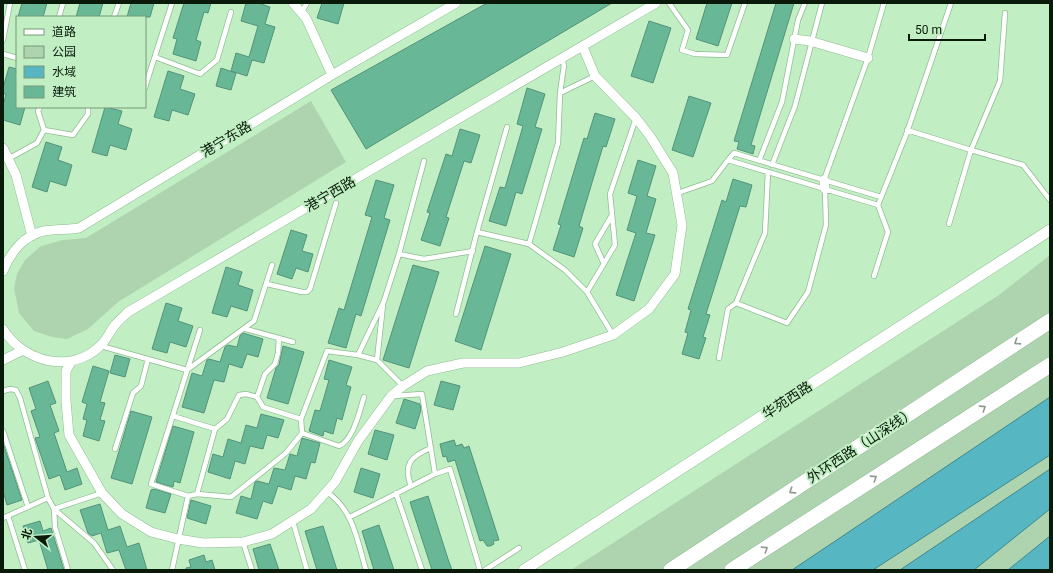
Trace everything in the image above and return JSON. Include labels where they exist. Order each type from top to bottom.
[{"type":"highway","name":"外环西路（山深线）","points":[[671,570],[1050,321]]},
{"type":"highway","points":[[732,570],[1050,365]]},
{"type":"street","points":[[293,3],[306,18],[332,75]]},
{"type":"street","name":"港宁东路","points":[[3,271],[6,261],[18,245],[32,236],[43,232],[79,228],[332,75],[456,3]]},
{"type":"street","name":"港宁西路","points":[[3,329],[10,342],[45,360],[71,362],[84,357],[100,346],[115,325],[128,312],[656,3]]},
{"type":"street","points":[[794,39],[810,41],[868,58]]},
{"type":"street","points":[[71,362],[66,370],[66,401],[69,435],[102,493],[122,514],[151,532],[178,539],[203,542],[243,542],[272,534],[293,522],[311,509],[327,492],[358,441],[391,396],[403,386],[428,371],[463,363],[519,363],[563,352],[613,335],[650,309],[675,274],[682,225],[678,193],[673,173],[650,136],[636,118],[595,76],[582,47]]},
{"type":"street","points":[[3,148],[16,174],[32,236]]},
{"type":"street","name":"华苑西路","points":[[524,570],[1050,230]]},
{"type":"street","points":[[3,360],[23,350]]},
{"type":"lane","points":[[3,40],[10,3]]},
{"type":"lane","points":[[59,16],[63,3]]},
{"type":"lane","points":[[114,16],[119,3]]},
{"type":"lane","points":[[146,80],[172,3]]},
{"type":"lane","points":[[301,12],[307,3]]},
{"type":"lane","points":[[669,3],[688,30],[682,50],[695,54],[728,55],[745,3]]},
{"type":"lane","points":[[758,161],[782,102],[798,20],[805,3]]},
{"type":"lane","points":[[772,165],[795,106],[810,41],[822,3]]},
{"type":"lane","points":[[736,303],[787,323],[808,292],[826,225],[825,185],[868,58],[884,3]]},
{"type":"lane","points":[[874,276],[888,232],[878,205],[907,130],[951,3]]},
{"type":"lane","points":[[155,57],[200,74],[217,60],[231,12]]},
{"type":"lane","points":[[949,224],[971,150],[1000,81],[1004,13]]},
{"type":"lane","points":[[3,54],[16,58]]},
{"type":"lane","points":[[529,244],[558,143],[560,93],[564,65],[562,59]]},
{"type":"lane","points":[[560,93],[595,76]]},
{"type":"lane","points":[[8,159],[37,143],[44,130],[38,111],[40,108]]},
{"type":"lane","points":[[44,130],[73,136],[88,114],[88,108]]},
{"type":"lane","points":[[587,292],[615,244],[610,194],[636,118]]},
{"type":"lane","points":[[456,314],[507,127]]},
{"type":"lane","points":[[907,130],[1023,166],[1050,200]]},
{"type":"lane","points":[[678,193],[712,181],[734,153],[772,165],[878,205]]},
{"type":"lane","points":[[728,160],[768,172],[881,197]]},
{"type":"lane","points":[[358,355],[384,301],[399,254],[424,161]]},
{"type":"lane","points":[[719,358],[728,309],[736,303],[765,233],[768,172]]},
{"type":"lane","points":[[266,284],[302,292],[307,292],[310,289],[336,203]]},
{"type":"lane","points":[[604,264],[595,244],[612,214]]},
{"type":"lane","points":[[478,232],[529,244],[565,270],[587,292],[613,335]]},
{"type":"lane","points":[[399,254],[424,259],[473,251]]},
{"type":"lane","points":[[187,370],[246,329],[254,321],[272,266]]},
{"type":"lane","points":[[377,360],[384,301]]},
{"type":"lane","points":[[246,329],[293,342]]},
{"type":"lane","points":[[200,330],[150,484],[188,496],[197,494],[231,497],[286,453],[302,433],[301,419],[327,351],[358,355],[377,360],[403,386]]},
{"type":"lane","points":[[257,397],[265,374],[274,364],[279,338]]},
{"type":"lane","points":[[100,346],[187,370]]},
{"type":"lane","points":[[115,449],[133,393],[140,386],[148,358]]},
{"type":"lane","points":[[3,391],[10,389],[16,390],[20,398],[48,498],[54,509],[94,544],[113,570]]},
{"type":"lane","points":[[197,494],[215,429],[227,419],[239,395],[246,394],[257,397],[263,407],[301,419]]},
{"type":"lane","points":[[391,396],[422,394],[435,474]]},
{"type":"lane","points":[[302,433],[339,446],[344,444],[357,422],[364,397]]},
{"type":"lane","points":[[173,416],[215,429]]},
{"type":"lane","points":[[3,430],[28,507]]},
{"type":"lane","points":[[411,486],[407,476],[408,465],[416,454],[431,448]]},
{"type":"lane","points":[[350,517],[435,474],[450,469],[480,570]]},
{"type":"lane","points":[[327,492],[339,501],[350,517],[366,570]]},
{"type":"lane","points":[[54,509],[102,493]]},
{"type":"lane","points":[[396,494],[422,570]]},
{"type":"lane","points":[[172,570],[188,496]]},
{"type":"lane","points":[[3,518],[48,498]]},
{"type":"lane","points":[[54,509],[54,527],[68,570]]},
{"type":"lane","points":[[8,516],[25,570]]},
{"type":"lane","points":[[293,522],[307,570]]},
{"type":"lane","points":[[243,542],[252,570]]},
{"type":"lane","points":[[485,570],[519,548]]},
{"type":"green space","points":[[311,101],[346,162],[118,302],[88,329],[67,339],[52,337],[34,331],[19,313],[14,288],[17,274],[25,260],[41,246],[63,240],[86,238]]},
{"type":"green space","points":[[1050,255],[1050,562],[1040,570],[571,570],[999,295]]},
{"type":"water","points":[[1050,397],[1050,455],[873,570],[792,570]]},
{"type":"water","points":[[1050,469],[1050,509],[974,570],[900,570]]},
{"type":"water","points":[[1050,536],[1050,570],[1008,570]]},
{"type":"building","points":[[22,3],[47,3],[43,16],[18,16]]},
{"type":"building","points":[[80,3],[103,3],[99,16],[76,16]]},
{"type":"building","points":[[131,3],[154,3],[150,17],[127,16]]},
{"type":"building","points":[[184,3],[211,3],[208,13],[204,12],[196,40],[201,42],[196,61],[173,54],[177,39],[173,38]]},
{"type":"building","points":[[246,3],[261,3],[270,7],[265,24],[275,27],[264,63],[252,60],[247,76],[231,71],[236,53],[249,57],[258,26],[241,21]]},
{"type":"building","points":[[322,3],[344,3],[338,24],[317,18]]},
{"type":"building","points":[[487,3],[612,3],[366,149],[331,90]]},
{"type":"building","points":[[707,3],[732,3],[718,46],[696,39]]},
{"type":"building","points":[[776,3],[794,3],[751,145],[755,146],[753,154],[737,149],[739,142],[734,141]]},
{"type":"building","points":[[649,21],[671,28],[653,83],[631,76]]},
{"type":"building","points":[[9,67],[16,69],[16,108],[25,108],[20,125],[3,120],[3,106],[6,94],[3,94],[3,88]]},
{"type":"building","points":[[221,68],[236,73],[231,90],[216,86]]},
{"type":"building","points":[[168,71],[184,76],[180,89],[195,94],[188,115],[172,110],[169,121],[154,117]]},
{"type":"building","points":[[527,88],[545,94],[535,127],[542,129],[522,194],[516,192],[506,226],[489,221],[500,187],[505,188],[523,126],[517,124]]},
{"type":"building","points":[[689,96],[711,103],[693,157],[672,150]]},
{"type":"building","points":[[105,108],[122,111],[118,124],[132,129],[126,150],[110,145],[107,156],[92,152]]},
{"type":"building","points":[[595,113],[615,119],[606,147],[603,146],[579,226],[583,228],[574,257],[553,250],[561,225],[558,224],[584,138],[587,139]]},
{"type":"building","points":[[460,129],[480,135],[471,163],[464,161],[446,217],[449,218],[440,246],[421,240],[430,213],[427,212],[446,154],[452,156]]},
{"type":"building","points":[[46,142],[62,147],[58,160],[72,165],[66,186],[50,181],[47,192],[32,187]]},
{"type":"building","points":[[638,160],[656,166],[647,196],[656,199],[646,233],[655,235],[634,301],[616,295],[636,233],[627,230],[637,196],[628,193]]},
{"type":"building","points":[[733,179],[752,185],[746,207],[740,206],[706,314],[710,315],[703,337],[706,338],[699,359],[682,354],[688,333],[685,332],[691,310],[688,309],[722,200],[726,202]]},
{"type":"building","points":[[376,180],[394,185],[384,218],[390,220],[361,316],[356,314],[346,348],[328,343],[339,308],[344,310],[372,217],[365,215]]},
{"type":"building","points":[[291,230],[307,235],[302,251],[313,254],[308,272],[296,268],[292,279],[277,274]]},
{"type":"building","points":[[485,246],[511,254],[481,350],[455,341]]},
{"type":"building","points":[[413,265],[439,272],[409,368],[383,360]]},
{"type":"building","points":[[226,267],[242,272],[238,285],[253,290],[247,311],[231,306],[227,317],[212,313]]},
{"type":"building","points":[[166,303],[182,308],[178,321],[193,326],[186,347],[170,342],[167,353],[152,349]]},
{"type":"building","points":[[243,333],[263,339],[258,357],[247,354],[242,368],[229,364],[224,382],[214,380],[204,413],[182,407],[192,373],[202,376],[207,360],[209,359],[220,362],[225,347],[228,345],[237,347],[240,336]]},
{"type":"building","points":[[283,346],[304,352],[288,404],[267,398],[276,368],[279,365]]},
{"type":"building","points":[[115,355],[130,359],[125,377],[110,373]]},
{"type":"building","points":[[329,360],[352,367],[346,385],[351,387],[342,420],[337,418],[333,434],[324,431],[323,436],[309,431],[315,410],[320,411],[329,380],[324,379]]},
{"type":"building","points":[[93,366],[109,371],[100,402],[105,403],[100,420],[105,421],[99,441],[83,436],[87,420],[83,419],[87,404],[82,402]]},
{"type":"building","points":[[48,381],[56,403],[50,405],[59,431],[54,433],[67,472],[77,468],[82,484],[65,490],[60,475],[49,479],[35,438],[40,437],[31,411],[36,409],[29,388]]},
{"type":"building","points":[[441,381],[460,386],[453,410],[434,405]]},
{"type":"building","points":[[404,399],[420,404],[421,410],[415,429],[396,423]]},
{"type":"building","points":[[131,411],[152,417],[132,484],[111,478]]},
{"type":"building","points":[[261,414],[284,420],[278,438],[267,435],[263,449],[250,446],[245,464],[235,461],[230,479],[208,472],[213,454],[223,457],[228,439],[241,443],[246,425],[257,428]]},
{"type":"building","points":[[173,426],[194,432],[180,483],[174,481],[173,487],[156,482]]},
{"type":"building","points":[[375,430],[394,435],[387,460],[368,454]]},
{"type":"building","points":[[302,438],[320,443],[315,463],[311,462],[306,479],[295,476],[291,490],[278,486],[272,504],[263,501],[257,519],[236,513],[241,496],[251,499],[255,482],[257,481],[269,484],[274,468],[285,470],[290,454],[297,456]]},
{"type":"building","points":[[454,440],[456,446],[462,444],[464,448],[469,446],[499,540],[493,541],[494,544],[490,546],[487,546],[483,540],[480,541],[455,460],[448,462],[446,456],[443,457],[440,444]]},
{"type":"building","points":[[3,443],[22,500],[7,505],[3,491]]},
{"type":"building","points":[[361,468],[380,474],[373,498],[354,492]]},
{"type":"building","points":[[154,489],[171,494],[165,513],[146,508],[151,490]]},
{"type":"building","points":[[428,496],[452,570],[432,570],[410,502]]},
{"type":"building","points":[[191,500],[211,506],[206,524],[187,518]]},
{"type":"building","points":[[100,504],[108,530],[120,526],[127,547],[139,543],[147,570],[126,570],[119,550],[107,553],[101,533],[92,536],[88,533],[80,510]]},
{"type":"building","points":[[40,521],[43,531],[51,528],[64,570],[48,570],[39,540],[28,543],[23,526]]},
{"type":"building","points":[[379,525],[394,570],[374,570],[362,531]]},
{"type":"building","points":[[323,526],[337,570],[317,570],[305,531]]},
{"type":"building","points":[[270,544],[279,570],[259,570],[253,549]]},
{"type":"building","points":[[204,555],[206,562],[212,560],[215,570],[186,570],[186,568],[191,567],[189,560]]}]
